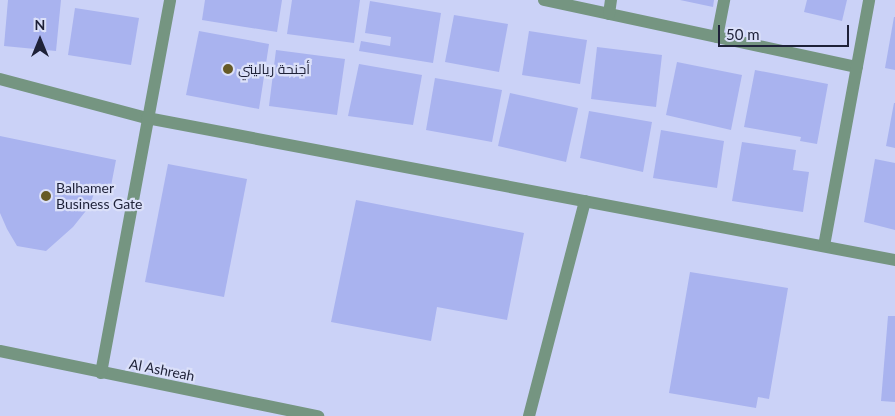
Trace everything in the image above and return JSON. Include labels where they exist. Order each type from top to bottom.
[{"type":"street","points":[[101,373],[170,0]]},
{"type":"street","points":[[544,0],[857,67]]},
{"type":"street","points":[[609,14],[612,0]]},
{"type":"street","points":[[717,37],[724,0]]},
{"type":"street","points":[[824,246],[869,0]]},
{"type":"street","points":[[0,79],[147,118],[895,260]]},
{"type":"street","points":[[529,416],[585,201]]},
{"type":"street","name":"Al Ashreah","points":[[0,351],[318,416]]},
{"type":"building","points":[[8,0],[61,0],[56,51],[4,46]]},
{"type":"building","points":[[205,0],[282,0],[277,32],[202,20]]},
{"type":"building","points":[[292,0],[360,0],[354,43],[287,34]]},
{"type":"building","points":[[680,0],[714,0],[713,7]]},
{"type":"building","points":[[807,0],[847,0],[842,21],[804,12]]},
{"type":"building","points":[[370,1],[441,13],[433,63],[359,51],[361,41],[390,46],[391,37],[365,33]]},
{"type":"building","points":[[75,8],[139,18],[131,65],[68,55]]},
{"type":"building","points":[[454,15],[508,24],[499,72],[445,62]]},
{"type":"building","points":[[895,17],[895,70],[885,68]]},
{"type":"building","name":"أجنحة رياليتي","points":[[199,31],[269,44],[259,109],[186,95]]},
{"type":"building","points":[[529,31],[587,40],[580,84],[522,75]]},
{"type":"building","points":[[597,47],[662,55],[656,107],[591,99]]},
{"type":"building","points":[[276,50],[345,59],[337,115],[269,106]]},
{"type":"building","points":[[677,62],[742,75],[731,130],[666,115]]},
{"type":"building","points":[[359,64],[422,75],[413,125],[348,116]]},
{"type":"building","points":[[755,70],[828,84],[817,144],[800,141],[801,137],[744,127]]},
{"type":"building","points":[[435,78],[502,90],[492,142],[426,130]]},
{"type":"building","points":[[510,93],[578,108],[566,162],[498,146]]},
{"type":"building","points":[[895,103],[895,148],[886,146]]},
{"type":"building","points":[[589,111],[652,122],[643,172],[580,158]]},
{"type":"building","points":[[661,130],[724,141],[717,188],[653,178]]},
{"type":"building","name":"Balhamer Business Gate","points":[[0,136],[116,160],[111,186],[98,183],[89,207],[73,227],[46,251],[17,246],[0,213]]},
{"type":"building","points":[[742,142],[796,150],[793,170],[809,172],[803,212],[732,201]]},
{"type":"building","points":[[875,159],[895,163],[895,230],[864,222]]},
{"type":"building","points":[[168,164],[247,179],[224,297],[145,282]]},
{"type":"building","points":[[356,200],[524,233],[507,320],[437,307],[431,341],[331,322]]},
{"type":"building","points":[[690,272],[788,288],[769,399],[758,397],[756,408],[669,393]]},
{"type":"building","points":[[888,316],[895,316],[895,402],[881,401]]},
{"type":"place","name":"أجنحة رياليتي","points":[[228,69]]},
{"type":"place","name":"Balhamer Business Gate","points":[[46,196]]}]
